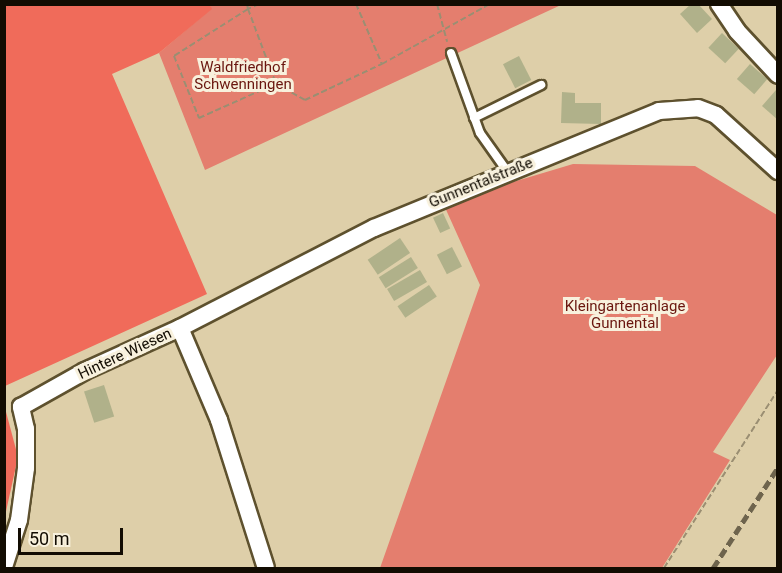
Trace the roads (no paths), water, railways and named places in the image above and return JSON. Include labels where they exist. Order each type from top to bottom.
[{"type":"street","points":[[719,4],[752,48],[777,75]]},
{"type":"street","name":"Gunnentalstraße","points":[[180,328],[374,228],[507,171],[659,111],[682,107],[716,115],[777,171]]},
{"type":"street","name":"Hintere Wiesen","points":[[4,567],[19,520],[26,468],[27,429],[21,407],[85,371],[180,328],[219,420],[266,568]]},
{"type":"lane","points":[[451,53],[480,133],[507,171]]},
{"type":"lane","points":[[474,118],[541,85]]},
{"type":"railway","points":[[713,568],[778,467]]},
{"type":"park label","name":"Waldfriedhof Schwenningen","points":[[243,76]]},
{"type":"park label","name":"Kleingartenanlage Gunnental","points":[[625,314]]}]
